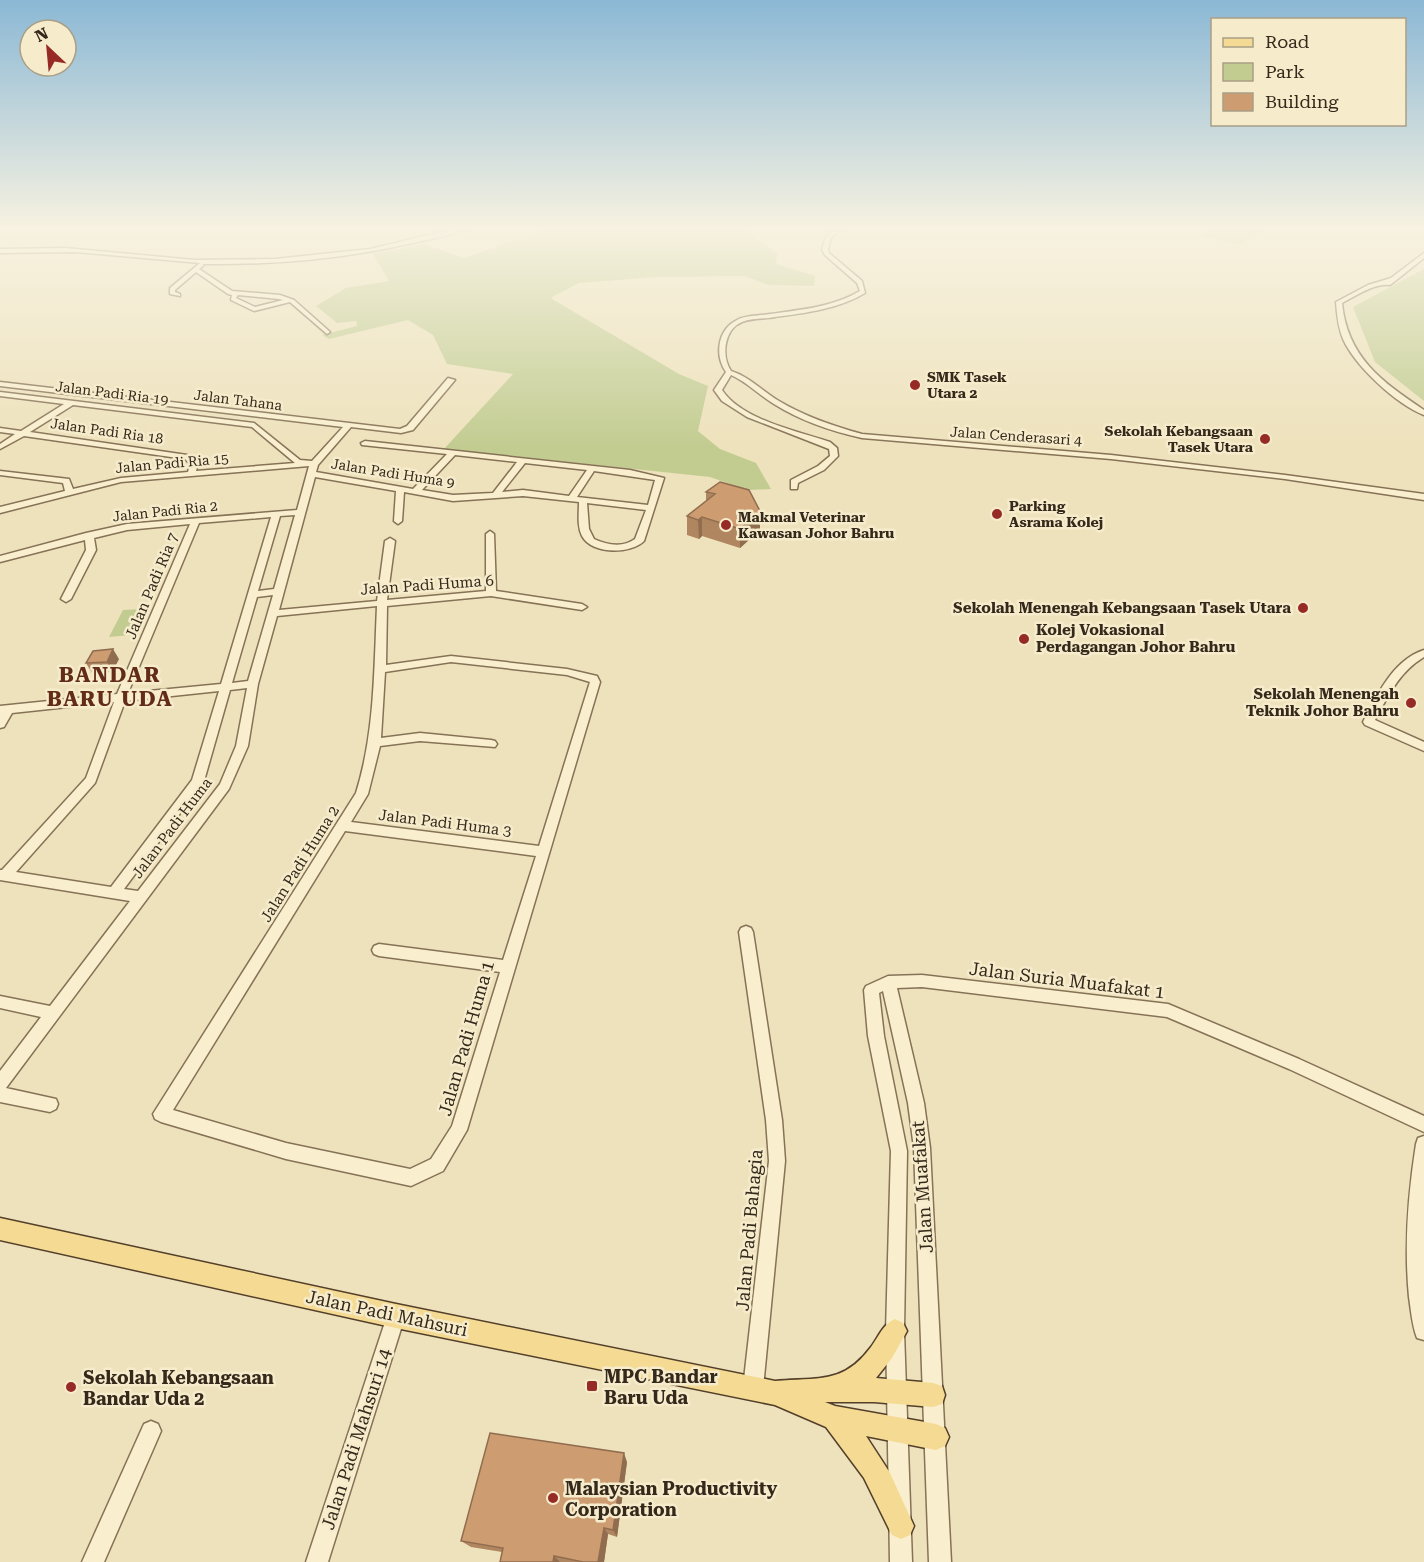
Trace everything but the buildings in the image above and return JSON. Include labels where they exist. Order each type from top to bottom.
[{"type":"main road","name":"Jalan Padi Mahsuri","points":[[0,1229],[396,1316],[764,1391],[835,1418],[936,1437]]},
{"type":"main road","points":[[837,1389],[870,1368],[880,1357],[895,1331]]},
{"type":"main road","name":"Jalan Padi Mahsuri","points":[[764,1391],[837,1389],[898,1391],[933,1395]]},
{"type":"main road","points":[[835,1418],[857,1442],[873,1466],[901,1526]]},
{"type":"street","points":[[237,301],[254,309],[290,301],[327,332]]},
{"type":"street","points":[[794,487],[794,482],[828,466],[834,456],[833,448],[808,436],[758,420],[721,398],[718,390],[729,372],[723,365],[721,353],[727,329],[741,320],[846,301]]},
{"type":"street","points":[[1341,301],[1339,302],[1345,339],[1367,369],[1383,385],[1424,413]]},
{"type":"street","name":"Jalan Cenderasari 4","points":[[729,372],[742,376],[778,404],[823,425],[862,436],[1111,457],[1286,477],[1424,497]]},
{"type":"street","name":"Jalan Tahana","points":[[0,384],[348,426],[406,430],[451,380]]},
{"type":"street","name":"Jalan Padi Ria 19","points":[[0,394],[254,425],[298,462],[313,469]]},
{"type":"street","points":[[0,447],[73,402]]},
{"type":"street","name":"Jalan Padi Huma","points":[[0,1083],[225,786],[242,746],[253,684],[313,469],[348,426]]},
{"type":"street","name":"Jalan Padi Ria 18","points":[[0,430],[187,457],[194,463],[191,475]]},
{"type":"street","points":[[365,443],[659,477],[641,540],[632,546],[623,548],[591,542],[586,536],[583,500]]},
{"type":"street","points":[[415,492],[453,453]]},
{"type":"street","points":[[496,494],[522,461]]},
{"type":"street","points":[[571,499],[592,468]]},
{"type":"street","name":"Jalan Padi Ria 15","points":[[0,510],[121,480],[313,469]]},
{"type":"street","name":"Jalan Padi Huma 9","points":[[313,469],[415,492],[453,498],[523,493],[650,508]]},
{"type":"street","points":[[0,473],[66,481],[70,493]]},
{"type":"street","points":[[398,521],[400,488]]},
{"type":"street","name":"Jalan Padi Ria 2","points":[[0,559],[127,527],[301,512]]},
{"type":"street","name":"Jalan Padi Huma","points":[[114,893],[198,781],[276,514]]},
{"type":"street","name":"Jalan Padi Ria 7","points":[[2,875],[91,780],[121,697],[196,521]]},
{"type":"street","points":[[490,534],[491,593]]},
{"type":"street","points":[[66,599],[91,549],[89,535]]},
{"type":"street","name":"Jalan Padi Huma 2","points":[[162,1114],[362,794],[368,778],[374,743],[382,603],[390,541]]},
{"type":"street","points":[[252,594],[279,592]]},
{"type":"street","name":"Jalan Padi Huma 6","points":[[274,613],[491,593],[582,607]]},
{"type":"street","points":[[1424,653],[1400,670],[1390,682],[1369,722],[1424,747]]},
{"type":"street","name":"Jalan Padi Huma 1","points":[[162,1114],[286,1151],[411,1178],[437,1165],[459,1130],[595,682],[593,678],[567,672],[450,659],[380,669]]},
{"type":"street","points":[[0,724],[4,709],[253,684]]},
{"type":"street","points":[[374,743],[420,736],[491,744]]},
{"type":"street","name":"Jalan Padi Huma 3","points":[[343,826],[543,852]]},
{"type":"street","points":[[2,875],[141,897]]},
{"type":"street","name":"Jalan Padi Bahagia","points":[[746,932],[774,1120],[777,1161],[764,1391]]},
{"type":"street","points":[[379,950],[507,967]]},
{"type":"street","name":"Jalan Suria Muafakat 1","points":[[888,982],[922,981],[1168,1011],[1275,1055],[1424,1124]]},
{"type":"street","name":"Jalan Muafakat","points":[[901,1562],[895,1331],[899,1151],[876,1036],[871,998],[871,990],[888,982],[914,1093],[920,1137],[936,1437],[940,1562]]},
{"type":"street","points":[[0,1002],[54,1012]]},
{"type":"street","points":[[0,1094],[50,1104]]},
{"type":"street","points":[[1424,1144],[1414,1244],[1419,1305],[1424,1331]]},
{"type":"street","name":"Jalan Padi Mahsuri 14","points":[[317,1562],[396,1316]]},
{"type":"street","points":[[93,1562],[152,1431]]},
{"type":"green space","points":[[325,301],[555,301],[679,374],[708,386],[698,431],[720,449],[756,463],[771,489],[747,490],[710,477],[444,449],[513,374],[447,364],[433,335],[408,320],[329,339],[322,335],[357,326],[356,321],[337,323],[316,306]]},
{"type":"green space","points":[[1364,301],[1424,301],[1424,401],[1375,362],[1353,307]]},
{"type":"green space","points":[[143,609],[131,635],[109,637],[123,610]]},
{"type":"place","name":"SMK Tasek Utara 2","points":[[915,385]]},
{"type":"place","name":"Sekolah Kebangsaan Tasek Utara","points":[[1265,439]]},
{"type":"place","name":"Parking Asrama Kolej","points":[[997,514]]},
{"type":"place","name":"Makmal Veterinar Kawasan Johor Bahru","points":[[726,525]]},
{"type":"place","name":"Sekolah Menengah Kebangsaan Tasek Utara","points":[[1303,608]]},
{"type":"place","name":"Kolej Vokasional Perdagangan Johor Bahru","points":[[1024,639]]},
{"type":"place","name":"Sekolah Menengah Teknik Johor Bahru","points":[[1411,703]]},
{"type":"place","name":"MPC Bandar Baru Uda","points":[[592,1386]]},
{"type":"place","name":"Sekolah Kebangsaan Bandar Uda 2","points":[[71,1387]]},
{"type":"place","name":"Malaysian Productivity Corporation","points":[[553,1498]]},
{"type":"district","name":"BANDAR BARU UDA","points":[[110,687]]}]
